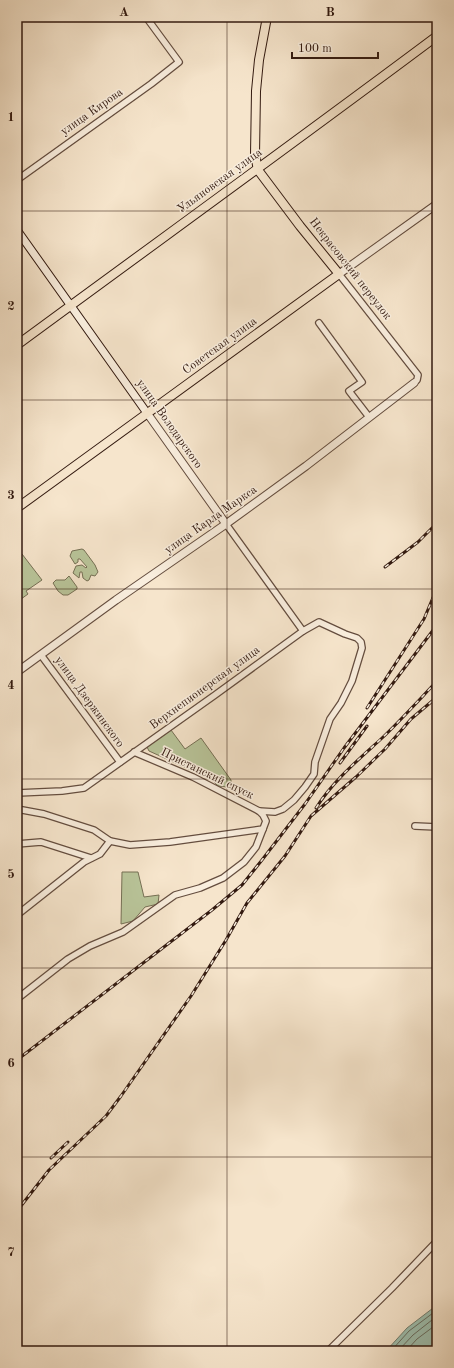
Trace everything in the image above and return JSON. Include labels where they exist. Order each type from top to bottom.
[{"type":"main road","points":[[258,170],[255,155],[256,90],[259,60],[267,17]]},
{"type":"main road","name":"Ульяновская улица","points":[[17,345],[194,214],[258,170],[437,36]]},
{"type":"main road","name":"Некрасовский переулок","points":[[258,170],[300,226],[339,274]]},
{"type":"main road","name":"Советская улица","points":[[17,508],[339,274]]},
{"type":"street","name":"улица Кирова","points":[[17,180],[151,84],[179,62],[146,17]]},
{"type":"street","name":"Советская улица","points":[[339,274],[437,204]]},
{"type":"street","name":"улица Володарского","points":[[17,230],[303,631]]},
{"type":"street","name":"Некрасовский переулок","points":[[339,274],[418,375],[417,380],[414,383]]},
{"type":"street","points":[[319,323],[362,382],[349,392],[369,418]]},
{"type":"street","name":"улица Карла Маркса","points":[[17,672],[116,600],[226,524],[414,383]]},
{"type":"street","name":"Верхнепионерская улица","points":[[17,793],[62,792],[84,788],[303,631],[318,622],[357,638],[361,642],[362,648],[352,681],[330,719],[315,762],[314,774],[305,788],[283,809],[275,812],[259,811]]},
{"type":"street","name":"улица Дзержинского","points":[[41,655],[120,762]]},
{"type":"street","name":"Пристанский спуск","points":[[134,752],[193,777],[259,811],[266,821],[263,829]]},
{"type":"street","points":[[17,809],[44,814],[94,830],[110,841],[130,845],[170,842],[263,829],[256,847],[244,862],[223,878],[200,888],[175,895],[123,932],[90,946],[68,959],[17,999]]},
{"type":"street","points":[[415,826],[437,827]]},
{"type":"street","points":[[17,915],[84,862],[100,854],[110,841]]},
{"type":"street","points":[[17,844],[41,842],[91,858]]},
{"type":"street","points":[[328,1351],[437,1241]]},
{"type":"shaded area","points":[[82,549],[95,565],[98,572],[95,576],[91,575],[87,581],[83,578],[82,572],[80,572],[79,578],[73,573],[76,566],[82,565],[86,568],[87,567],[80,559],[78,559],[78,562],[75,564],[70,556],[72,551]]},
{"type":"shaded area","points":[[22,554],[42,580],[26,591],[28,594],[17,602],[17,558]]},
{"type":"shaded area","points":[[69,576],[77,589],[68,595],[63,595],[58,591],[53,583],[56,580],[65,580]]},
{"type":"shaded area","points":[[171,730],[185,749],[201,738],[231,780],[231,785],[227,787],[218,786],[211,779],[149,751],[147,747]]},
{"type":"shaded area","points":[[122,872],[138,872],[144,897],[159,895],[158,904],[145,907],[133,921],[121,924]]},
{"type":"water","points":[[437,1305],[437,1351],[386,1351],[407,1328]]},
{"type":"railway","points":[[385,567],[418,542],[437,523]]},
{"type":"railway","points":[[367,708],[424,619],[437,588]]},
{"type":"railway","points":[[17,1060],[212,910],[242,885],[305,804],[344,748],[437,625]]},
{"type":"railway","points":[[316,808],[338,780],[388,732],[437,681]]},
{"type":"railway","points":[[17,1211],[49,1170],[106,1116],[121,1096],[191,996],[247,903],[285,856],[311,816],[356,777],[385,749],[411,719],[437,697]]},
{"type":"railway","points":[[340,763],[367,726]]},
{"type":"railway","points":[[51,1158],[68,1142]]}]
